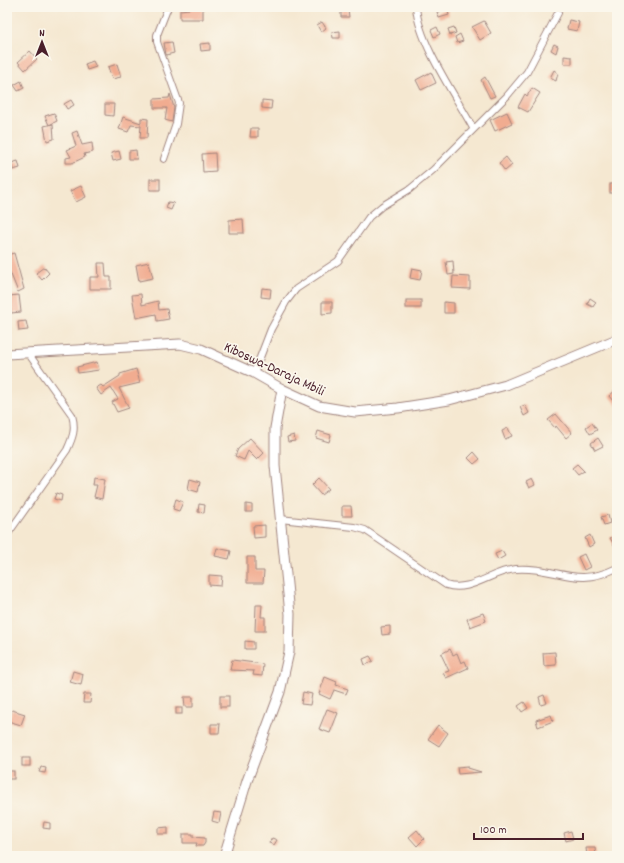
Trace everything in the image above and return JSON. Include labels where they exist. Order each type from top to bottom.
[{"type":"main road","name":"Kiboswa-Daraja Mbili","points":[[7,354],[180,344],[201,349],[254,372],[282,389],[319,406],[355,412],[398,408],[449,400],[506,385],[617,339]]},
{"type":"main road","points":[[224,856],[247,781],[280,692],[289,652],[290,614],[275,466],[275,428],[282,389]]},
{"type":"street","points":[[164,158],[178,114],[176,93],[157,42],[156,35],[168,7]]},
{"type":"street","points":[[416,7],[418,26],[426,43],[473,128]]},
{"type":"street","points":[[254,372],[271,329],[286,302],[296,289],[338,261],[369,217],[382,206],[410,189],[433,170],[473,128],[507,96],[527,72],[558,13]]},
{"type":"street","points":[[7,535],[64,455],[74,435],[75,425],[72,415],[28,353]]},
{"type":"street","points":[[280,519],[354,527],[365,530],[440,582],[453,588],[466,587],[498,572],[515,569],[538,569],[561,576],[592,578],[617,568]]},
{"type":"building","points":[[189,7],[203,7],[203,19],[180,19],[180,10],[189,9]]},
{"type":"building","points":[[348,9],[349,17],[341,17],[341,10]]},
{"type":"building","points":[[447,9],[449,15],[439,18],[437,12]]},
{"type":"building","points":[[569,20],[579,22],[577,31],[567,29]]},
{"type":"building","points":[[484,21],[491,33],[480,40],[472,27]]},
{"type":"building","points":[[322,22],[326,28],[321,32],[317,25]]},
{"type":"building","points":[[437,27],[440,34],[434,37],[431,30]]},
{"type":"building","points":[[454,27],[456,33],[450,35],[448,29]]},
{"type":"building","points":[[340,31],[340,38],[333,38],[332,32]]},
{"type":"building","points":[[460,34],[463,41],[457,43],[455,37]]},
{"type":"building","points":[[172,42],[174,53],[166,55],[164,43]]},
{"type":"building","points":[[210,43],[210,50],[201,51],[200,44]]},
{"type":"building","points":[[554,44],[558,46],[556,53],[551,50]]},
{"type":"building","points":[[30,51],[37,59],[25,70],[18,62]]},
{"type":"building","points":[[564,56],[572,57],[572,64],[564,64]]},
{"type":"building","points":[[93,61],[96,67],[87,70],[85,64]]},
{"type":"building","points":[[117,64],[121,77],[112,79],[108,67]]},
{"type":"building","points":[[554,70],[558,73],[556,81],[550,78]]},
{"type":"building","points":[[431,72],[436,83],[421,90],[416,80]]},
{"type":"building","points":[[485,77],[495,96],[490,98],[481,80]]},
{"type":"building","points":[[21,81],[24,88],[18,91],[14,85]]},
{"type":"building","points":[[532,88],[540,93],[528,112],[518,107],[525,94],[527,96]]},
{"type":"building","points":[[170,94],[174,108],[172,122],[165,120],[167,108],[154,108],[154,99],[169,98]]},
{"type":"building","points":[[71,100],[74,105],[67,109],[64,104]]},
{"type":"building","points":[[262,100],[272,101],[271,109],[262,108]]},
{"type":"building","points":[[105,104],[114,104],[113,116],[105,115]]},
{"type":"building","points":[[507,112],[512,123],[495,131],[490,120]]},
{"type":"building","points":[[54,113],[57,121],[49,125],[45,116]]},
{"type":"building","points":[[123,117],[141,123],[141,118],[148,119],[147,138],[140,138],[141,126],[131,125],[128,132],[119,129]]},
{"type":"building","points":[[53,124],[54,139],[47,141],[44,126]]},
{"type":"building","points":[[251,128],[258,128],[258,137],[250,137]]},
{"type":"building","points":[[77,131],[82,145],[92,143],[93,152],[84,154],[85,157],[72,163],[66,163],[66,158],[71,157],[67,150],[76,146],[72,133]]},
{"type":"building","points":[[136,150],[137,159],[129,159],[129,151]]},
{"type":"building","points":[[119,151],[121,159],[113,161],[111,153]]},
{"type":"building","points":[[215,153],[216,171],[203,172],[202,154]]},
{"type":"building","points":[[506,157],[512,165],[505,171],[499,163]]},
{"type":"building","points":[[18,161],[20,168],[13,170],[11,163]]},
{"type":"building","points":[[150,179],[160,179],[160,190],[150,190]]},
{"type":"building","points":[[610,184],[617,184],[617,193],[610,193]]},
{"type":"building","points":[[81,186],[86,197],[76,202],[70,191]]},
{"type":"building","points":[[168,202],[174,203],[171,210],[166,208]]},
{"type":"building","points":[[243,219],[244,233],[229,233],[229,220]]},
{"type":"building","points":[[14,253],[24,289],[18,292],[10,272],[7,273],[7,255]]},
{"type":"building","points":[[453,261],[454,274],[448,275],[446,262]]},
{"type":"building","points":[[149,262],[153,278],[139,281],[136,265]]},
{"type":"building","points":[[98,263],[105,263],[106,277],[111,277],[111,289],[90,289],[90,277],[99,277]]},
{"type":"building","points":[[44,267],[49,273],[42,280],[36,273]]},
{"type":"building","points":[[412,268],[422,270],[420,280],[410,278]]},
{"type":"building","points":[[453,276],[470,277],[470,289],[452,288]]},
{"type":"building","points":[[262,288],[271,289],[270,298],[261,297]]},
{"type":"building","points":[[141,294],[142,305],[158,301],[159,310],[167,309],[169,319],[157,321],[156,314],[136,318],[132,295]]},
{"type":"building","points":[[19,295],[21,312],[11,313],[9,296]]},
{"type":"building","points":[[590,298],[596,302],[593,307],[587,304]]},
{"type":"building","points":[[406,300],[421,300],[421,308],[406,308]]},
{"type":"building","points":[[322,302],[332,302],[332,313],[322,314]]},
{"type":"building","points":[[444,302],[454,303],[454,313],[444,313]]},
{"type":"building","points":[[26,321],[28,330],[19,331],[18,322]]},
{"type":"building","points":[[97,362],[99,370],[78,373],[77,367]]},
{"type":"building","points":[[136,369],[140,383],[119,388],[129,408],[117,412],[112,402],[118,399],[111,388],[101,395],[96,388],[101,385],[103,387],[120,376],[120,374]]},
{"type":"building","points":[[617,389],[617,406],[609,396]]},
{"type":"building","points":[[525,405],[529,413],[524,416],[520,407]]},
{"type":"building","points":[[556,414],[572,433],[566,438],[556,426],[555,428],[548,420]]},
{"type":"building","points":[[592,423],[597,430],[590,434],[586,427]]},
{"type":"building","points":[[508,428],[512,436],[505,439],[502,431]]},
{"type":"building","points":[[318,431],[331,435],[329,442],[316,438]]},
{"type":"building","points":[[294,435],[295,441],[288,442],[287,437]]},
{"type":"building","points":[[250,438],[264,453],[257,460],[248,451],[244,460],[235,456],[238,449]]},
{"type":"building","points":[[598,438],[603,446],[595,450],[591,443]]},
{"type":"building","points":[[474,452],[480,459],[474,464],[468,458]]},
{"type":"building","points":[[577,464],[584,471],[578,475],[572,468]]},
{"type":"building","points":[[94,477],[105,479],[102,499],[94,497],[97,485],[93,485]]},
{"type":"building","points":[[319,478],[329,489],[321,495],[312,485]]},
{"type":"building","points":[[190,479],[200,482],[198,492],[188,489]]},
{"type":"building","points":[[532,479],[535,485],[529,488],[526,482]]},
{"type":"building","points":[[56,493],[62,495],[61,501],[54,499]]},
{"type":"building","points":[[176,499],[183,502],[179,511],[173,509]]},
{"type":"building","points":[[199,504],[205,505],[204,513],[198,512]]},
{"type":"building","points":[[246,504],[252,505],[252,512],[246,512]]},
{"type":"building","points":[[342,506],[351,506],[352,516],[342,516]]},
{"type":"building","points":[[608,515],[610,523],[604,525],[601,517]]},
{"type":"building","points":[[265,525],[265,537],[254,538],[253,526]]},
{"type":"building","points":[[617,534],[617,550],[610,538]]},
{"type":"building","points":[[590,535],[594,544],[589,547],[585,538]]},
{"type":"building","points":[[217,548],[231,551],[229,559],[215,556]]},
{"type":"building","points":[[502,551],[505,556],[498,560],[495,554]]},
{"type":"building","points":[[584,554],[590,567],[584,570],[578,557]]},
{"type":"building","points":[[247,557],[255,557],[255,571],[264,571],[263,583],[247,583]]},
{"type":"building","points":[[209,575],[222,576],[221,586],[209,585]]},
{"type":"building","points":[[256,605],[262,605],[261,617],[265,617],[265,631],[255,631]]},
{"type":"building","points":[[483,613],[486,621],[470,627],[467,619]]},
{"type":"building","points":[[390,626],[390,634],[382,635],[381,627]]},
{"type":"building","points":[[245,641],[254,642],[254,649],[245,649]]},
{"type":"building","points":[[450,649],[453,655],[457,653],[461,663],[465,661],[468,668],[446,678],[443,673],[449,671],[441,654]]},
{"type":"building","points":[[555,652],[556,665],[544,666],[543,653]]},
{"type":"building","points":[[370,656],[373,661],[365,665],[363,659]]},
{"type":"building","points":[[232,660],[263,664],[262,676],[253,675],[254,671],[230,670]]},
{"type":"building","points":[[73,671],[83,674],[81,685],[70,682]]},
{"type":"building","points":[[325,677],[337,682],[336,685],[348,689],[346,694],[334,690],[330,699],[319,694]]},
{"type":"building","points":[[303,692],[312,694],[310,705],[301,704]]},
{"type":"building","points":[[84,694],[91,694],[90,703],[83,703]]},
{"type":"building","points":[[544,695],[547,703],[541,705],[539,697]]},
{"type":"building","points":[[220,696],[229,696],[229,707],[220,707]]},
{"type":"building","points":[[184,697],[193,697],[193,707],[185,707]]},
{"type":"building","points":[[524,702],[528,708],[522,712],[518,706]]},
{"type":"building","points":[[176,708],[182,708],[182,714],[176,714]]},
{"type":"building","points":[[327,709],[338,713],[330,733],[319,729]]},
{"type":"building","points":[[12,710],[25,714],[21,725],[8,721]]},
{"type":"building","points":[[551,715],[553,721],[538,727],[536,720]]},
{"type":"building","points":[[211,724],[220,724],[219,733],[211,733]]},
{"type":"building","points":[[438,725],[448,733],[439,746],[428,739]]},
{"type":"building","points":[[22,758],[30,758],[30,766],[22,766]]},
{"type":"building","points":[[468,766],[468,768],[481,772],[458,774],[457,767]]},
{"type":"building","points":[[41,767],[46,768],[45,773],[39,772]]},
{"type":"building","points":[[7,771],[14,771],[14,779],[7,779]]},
{"type":"building","points":[[214,812],[221,813],[219,823],[212,821]]},
{"type":"building","points":[[44,822],[50,823],[50,829],[43,828]]},
{"type":"building","points":[[168,827],[168,834],[158,834],[158,828]]},
{"type":"building","points":[[417,830],[424,839],[417,846],[409,837]]},
{"type":"building","points":[[571,831],[573,839],[566,841],[564,833]]},
{"type":"building","points":[[183,834],[193,834],[193,837],[205,838],[205,843],[203,846],[196,846],[197,843],[183,843]]},
{"type":"building","points":[[272,838],[277,840],[274,845],[269,843]]},
{"type":"building","points":[[586,848],[595,848],[596,855],[587,856]]}]
